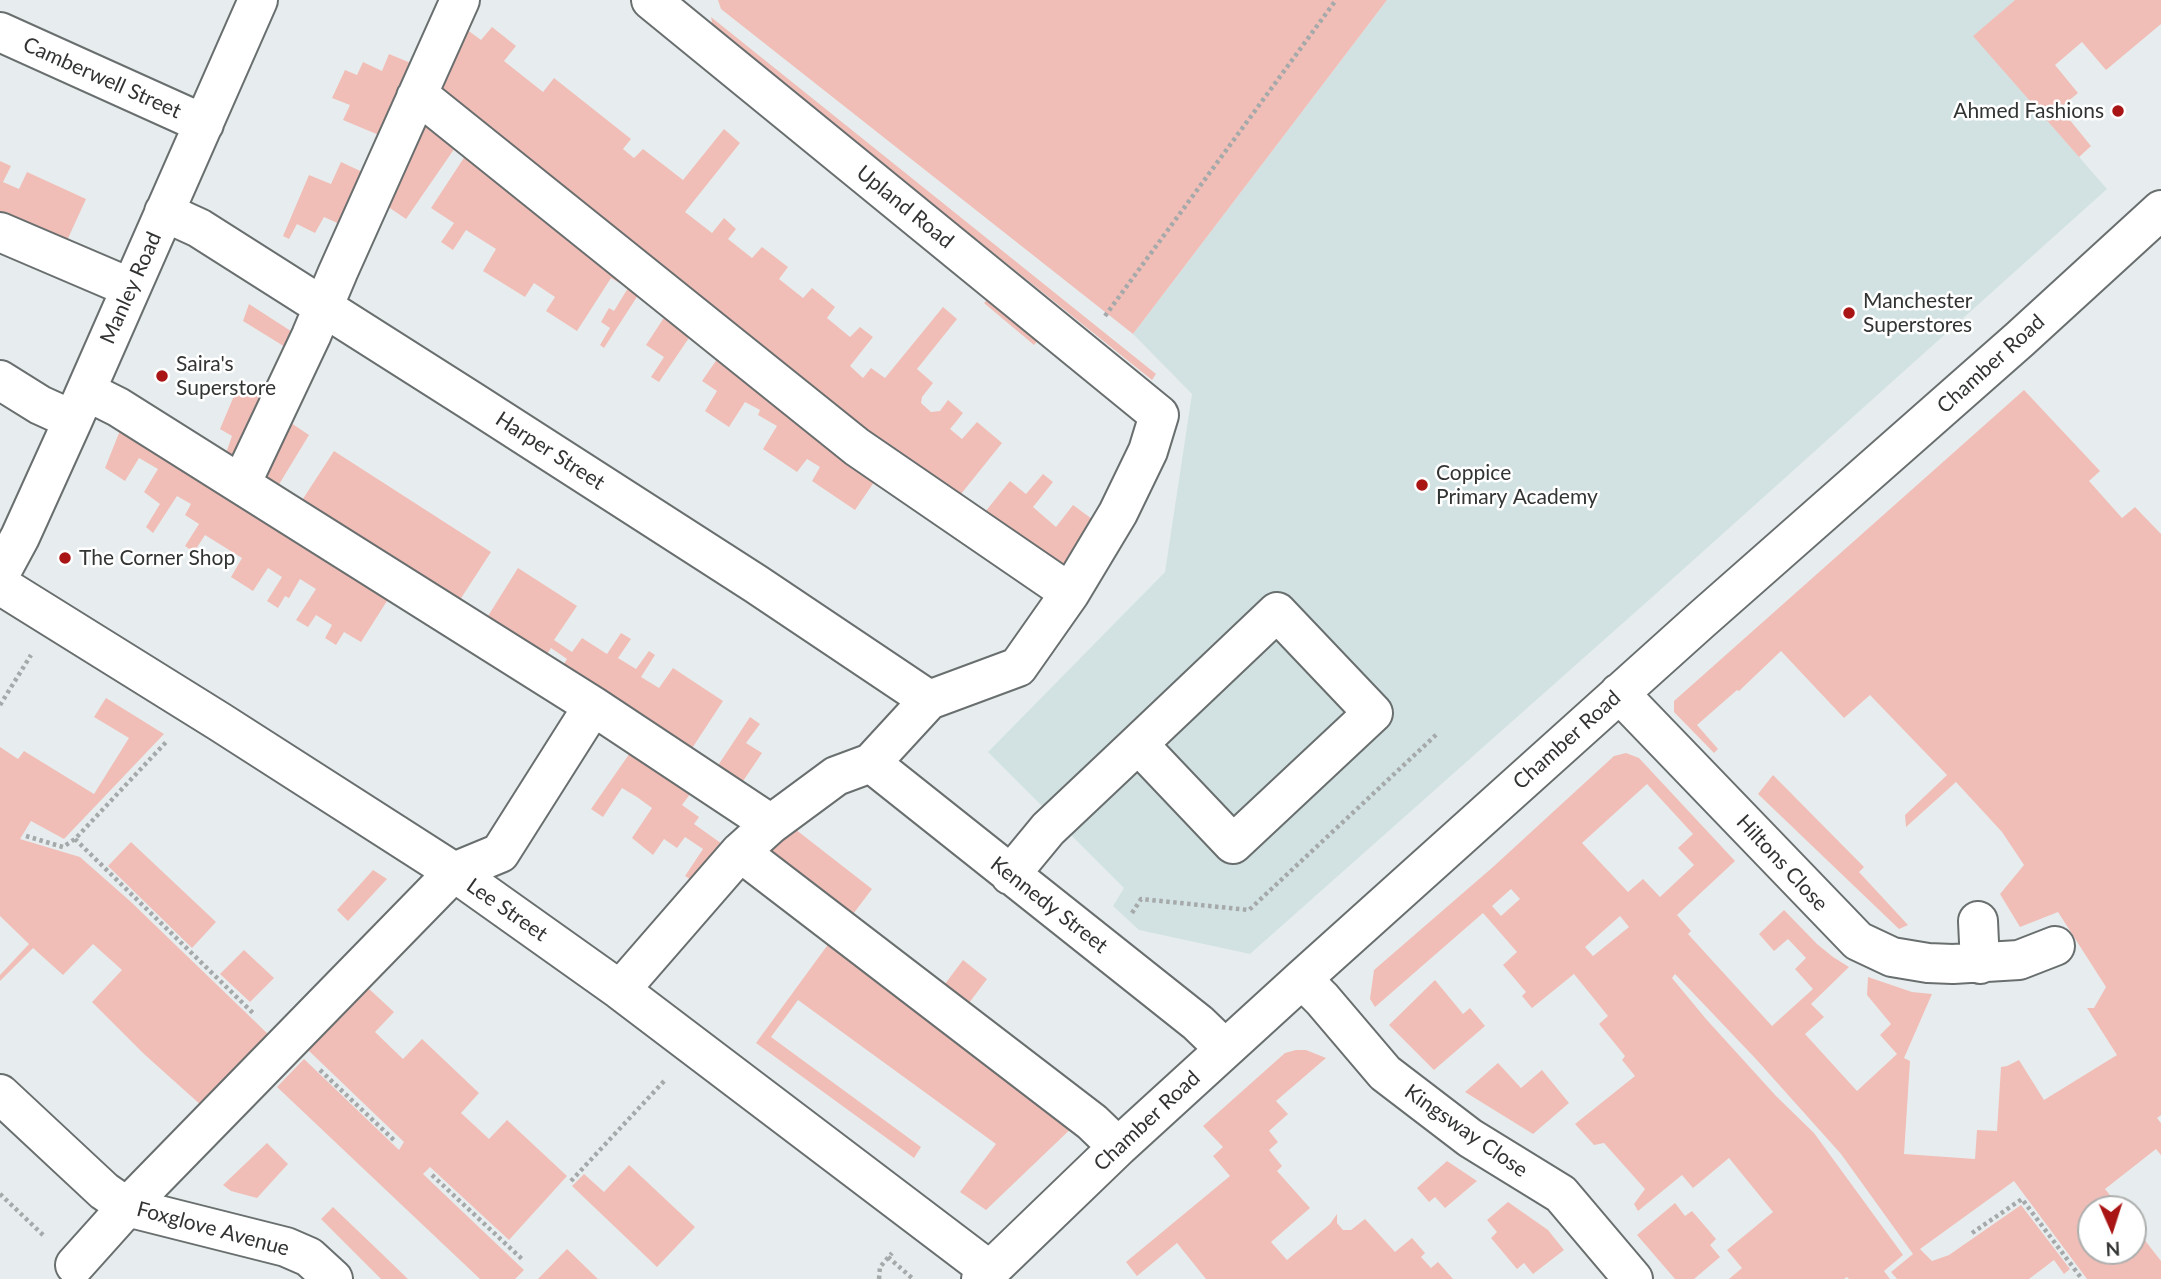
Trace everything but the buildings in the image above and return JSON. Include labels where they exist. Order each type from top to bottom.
[{"type":"street","name":"Manley Road","points":[[0,574],[79,406],[258,0]]},
{"type":"street","points":[[241,484],[324,307],[460,0]]},
{"type":"street","name":"Upland Road","points":[[652,0],[1159,415],[1148,451],[1118,513],[1070,593]]},
{"type":"street","name":"Camberwell Street","points":[[0,32],[204,124]]},
{"type":"street","points":[[416,97],[430,104],[857,447],[1070,593],[1018,667],[929,700],[871,763],[836,776],[771,824],[740,852],[620,990]]},
{"type":"street","name":"Chamber Road","points":[[985,1275],[1118,1147],[1302,979],[2161,210]]},
{"type":"street","name":"Harper Street","points":[[164,212],[199,229],[324,307],[756,584],[929,700]]},
{"type":"street","points":[[0,232],[131,288]]},
{"type":"street","points":[[0,380],[40,405],[118,407],[593,706],[771,824]]},
{"type":"street","name":"Lee Street","points":[[0,585],[454,872],[620,990],[985,1275]]},
{"type":"street","points":[[1010,875],[1048,829],[1277,612],[1373,713],[1233,845],[1138,744]]},
{"type":"street","name":"Hiltons Close","points":[[1619,693],[1858,941],[1892,957],[1928,963],[1980,964],[2020,960],[2055,946]]},
{"type":"street","points":[[75,1265],[275,1032],[454,872],[500,853],[593,706]]},
{"type":"street","name":"Kennedy Street","points":[[871,763],[1204,1028],[1225,1049]]},
{"type":"street","points":[[740,852],[1093,1122],[1118,1147]]},
{"type":"street","points":[[1978,921],[1980,964]]},
{"type":"street","name":"Kingsway Close","points":[[1302,979],[1385,1073],[1470,1138],[1561,1194],[1633,1279]]},
{"type":"street","name":"Foxglove Avenue","points":[[0,1094],[104,1191],[127,1207],[286,1247],[309,1257],[332,1279]]},
{"type":"path","points":[[1101,321],[1336,0]]},
{"type":"path","points":[[0,705],[37,645]]},
{"type":"path","points":[[26,836],[63,847],[75,839],[174,733]]},
{"type":"path","points":[[75,839],[275,1032],[305,1056],[396,1142]]},
{"type":"path","points":[[571,1181],[676,1070]]},
{"type":"path","points":[[432,1175],[523,1260]]},
{"type":"path","points":[[0,1194],[75,1265]]},
{"type":"path","points":[[1972,1233],[2022,1199],[2082,1279]]},
{"type":"path","points":[[879,1279],[880,1268],[895,1249]]},
{"type":"path","points":[[888,1257],[913,1279]]},
{"type":"shaded area","points":[[718,0],[1387,0],[1133,334],[721,9]]},
{"type":"shaded area","name":"Coppice Primary Academy","points":[[1387,0],[2015,0],[1974,36],[2107,189],[1250,954],[1139,930],[1113,906],[1124,888],[988,752],[1165,572],[1192,394],[1133,334]]},
{"type":"shaded area","points":[[2015,0],[2161,0],[2161,24],[2106,70],[2082,42],[2055,65],[2078,93],[2060,108],[2091,146],[2079,157],[1973,36]]},
{"type":"shaded area","points":[[463,16],[472,22],[466,29],[481,40],[492,27],[516,46],[504,61],[543,92],[554,78],[631,139],[623,149],[634,158],[643,149],[683,180],[724,129],[740,143],[685,212],[712,233],[724,218],[736,229],[728,239],[752,258],[762,247],[788,267],[779,279],[803,298],[812,288],[835,307],[827,318],[850,337],[860,327],[873,337],[850,366],[863,378],[871,368],[885,378],[943,307],[957,319],[917,369],[933,383],[922,397],[921,403],[931,412],[940,411],[948,400],[963,413],[950,429],[962,439],[977,422],[1002,443],[957,499],[860,429],[430,92]]},
{"type":"shaded area","points":[[711,17],[1156,374],[1152,380],[713,28]]},
{"type":"shaded area","points":[[389,54],[418,66],[386,138],[343,120],[350,105],[332,98],[345,70],[357,75],[363,62],[382,71]]},
{"type":"shaded area","points":[[423,112],[459,142],[406,219],[381,202]]},
{"type":"shaded area","points":[[469,150],[642,289],[604,348],[600,345],[610,328],[601,322],[609,308],[614,311],[628,288],[611,278],[577,331],[546,311],[555,297],[534,283],[525,297],[483,271],[496,249],[466,230],[453,250],[441,242],[454,223],[431,208]]},
{"type":"shaded area","points":[[0,161],[11,166],[3,182],[19,189],[27,172],[86,199],[65,245],[0,216]]},
{"type":"shaded area","points":[[341,162],[369,175],[344,226],[324,217],[315,233],[297,224],[289,239],[283,236],[309,175],[331,184]]},
{"type":"shaded area","points":[[990,297],[1040,338],[1034,345],[984,303]]},
{"type":"shaded area","points":[[249,304],[297,335],[290,350],[243,321]]},
{"type":"shaded area","points":[[669,310],[695,329],[659,382],[651,377],[664,357],[646,345]]},
{"type":"shaded area","points":[[722,352],[879,475],[855,510],[812,481],[820,467],[807,459],[797,472],[763,449],[777,426],[758,415],[760,410],[745,402],[729,427],[705,411],[717,391],[702,381]]},
{"type":"shaded area","points":[[239,384],[268,401],[242,465],[225,456],[232,436],[220,429]]},
{"type":"shaded area","points":[[2024,390],[2100,471],[2089,481],[2122,518],[2135,507],[2161,534],[2161,1115],[2157,1118],[2161,1123],[2161,1155],[2156,1149],[2105,1189],[2110,1195],[2077,1195],[2077,1265],[2147,1265],[2147,1243],[2161,1261],[2161,1279],[2087,1279],[2014,1181],[1920,1249],[1932,1261],[1949,1255],[2021,1205],[2070,1269],[2064,1274],[2054,1260],[2029,1279],[1897,1279],[1891,1272],[1913,1254],[1841,1154],[1675,974],[1672,978],[1706,1019],[1776,1096],[1814,1133],[1903,1255],[1884,1271],[1890,1279],[1729,1279],[1742,1268],[1727,1250],[1773,1212],[1729,1158],[1693,1188],[1682,1175],[1638,1211],[1634,1204],[1645,1189],[1604,1143],[1594,1145],[1575,1124],[1635,1076],[1622,1060],[1625,1056],[1599,1024],[1608,1016],[1574,974],[1532,1008],[1522,996],[1526,992],[1503,965],[1517,952],[1483,913],[1375,1007],[1370,999],[1374,970],[1493,867],[1614,756],[1626,753],[1639,758],[1735,861],[1677,915],[1691,931],[1688,934],[1772,1026],[1813,989],[1795,969],[1806,958],[1788,939],[1774,951],[1759,934],[1784,910],[1817,944],[1849,967],[1811,1004],[1824,1017],[1805,1034],[1857,1091],[1897,1054],[1880,1035],[1891,1024],[1867,995],[1868,977],[1912,992],[1932,994],[1904,1058],[1910,1061],[1904,1154],[1975,1159],[1977,1130],[1997,1131],[2001,1067],[2019,1060],[2044,1100],[2117,1055],[2087,1008],[2094,1008],[2106,987],[2058,912],[2020,927],[2000,894],[2024,865],[2002,832],[1956,782],[1906,827],[1905,815],[1947,775],[1870,695],[1844,718],[1781,651],[1739,691],[1697,725],[1718,749],[1714,753],[1674,712],[1674,701]],"holes":[[[1647,784],[1693,834],[1678,848],[1694,865],[1660,897],[1643,879],[1628,892],[1582,843]],[[1511,889],[1520,899],[1501,916],[1492,906]],[[1620,916],[1629,927],[1593,956],[1585,947]]]},
{"type":"shaded area","points":[[285,419],[309,435],[275,491],[256,479]]},
{"type":"shaded area","points":[[123,423],[392,593],[361,642],[344,632],[336,645],[325,638],[332,625],[316,615],[308,627],[296,620],[316,589],[300,579],[289,598],[285,596],[278,608],[267,601],[282,577],[268,568],[253,591],[231,577],[242,558],[205,535],[194,552],[185,546],[199,524],[185,515],[191,504],[177,496],[153,533],[146,527],[160,504],[144,492],[158,469],[139,458],[125,481],[105,468]]},
{"type":"shaded area","points":[[334,451],[491,552],[456,606],[299,505]]},
{"type":"shaded area","points":[[1043,474],[1053,482],[1033,507],[1056,527],[1073,505],[1092,519],[1060,573],[981,517],[1010,481],[1026,494]]},
{"type":"shaded area","points":[[518,568],[577,606],[554,640],[572,652],[582,638],[607,654],[621,633],[631,639],[618,658],[636,669],[649,651],[655,655],[641,677],[659,688],[673,668],[723,701],[687,756],[559,672],[567,659],[551,648],[542,662],[483,624]]},
{"type":"shaded area","points":[[106,698],[164,734],[64,839],[31,821],[20,839],[80,857],[131,902],[269,1035],[202,1106],[92,1002],[122,970],[93,944],[63,975],[33,948],[0,981],[0,975],[29,944],[0,916],[0,747],[18,759],[24,751],[94,794],[129,738],[94,717]]},
{"type":"shaded area","points":[[750,717],[760,724],[746,743],[762,753],[737,790],[713,773]]},
{"type":"shaded area","points":[[632,750],[693,790],[682,805],[699,817],[694,824],[725,846],[698,884],[685,876],[703,849],[685,837],[677,848],[664,839],[653,855],[632,838],[652,808],[637,797],[622,788],[603,817],[591,809]]},
{"type":"shaded area","points":[[1773,775],[1864,867],[1859,872],[1908,925],[1899,929],[1758,794]]},
{"type":"shaded area","points":[[795,829],[872,889],[847,922],[764,858]]},
{"type":"shaded area","points":[[131,842],[216,922],[192,948],[108,866]]},
{"type":"shaded area","points":[[373,870],[387,879],[348,921],[337,910]]},
{"type":"shaded area","points":[[832,939],[1079,1121],[986,1210],[960,1192],[996,1144],[798,1000],[771,1037],[921,1147],[914,1158],[756,1043]]},
{"type":"shaded area","points":[[244,950],[274,978],[250,1002],[220,974]]},
{"type":"shaded area","points":[[963,960],[987,979],[963,1011],[939,992]]},
{"type":"shaded area","points":[[1435,980],[1463,1014],[1470,1008],[1485,1026],[1434,1070],[1389,1025]]},
{"type":"shaded area","points":[[367,987],[394,1012],[375,1032],[403,1059],[422,1039],[479,1093],[461,1113],[489,1139],[507,1120],[567,1176],[509,1240],[430,1167],[423,1174],[524,1270],[515,1279],[480,1279],[277,1087],[304,1059],[399,1150],[404,1142],[308,1050]]},
{"type":"shaded area","points":[[1306,1050],[1326,1058],[1276,1101],[1288,1114],[1269,1131],[1278,1142],[1269,1150],[1282,1166],[1277,1171],[1310,1208],[1271,1242],[1287,1260],[1330,1224],[1337,1214],[1337,1223],[1343,1230],[1351,1230],[1365,1219],[1395,1252],[1412,1238],[1425,1253],[1421,1257],[1431,1268],[1438,1262],[1453,1279],[1206,1279],[1177,1243],[1137,1276],[1126,1262],[1230,1176],[1213,1156],[1223,1147],[1203,1126],[1285,1053]]},
{"type":"shaded area","points":[[1498,1063],[1521,1088],[1542,1070],[1569,1103],[1533,1134],[1465,1092]]},
{"type":"shaded area","points":[[267,1143],[288,1164],[257,1198],[231,1191],[223,1185]]},
{"type":"shaded area","points":[[1447,1161],[1477,1181],[1445,1208],[1435,1197],[1429,1202],[1417,1188]]},
{"type":"shaded area","points":[[629,1165],[695,1227],[657,1267],[572,1186],[584,1174],[604,1192]]},
{"type":"shaded area","points":[[1508,1202],[1548,1230],[1564,1250],[1533,1274],[1524,1263],[1517,1269],[1491,1238],[1497,1232],[1487,1220]]},
{"type":"shaded area","points":[[1675,1203],[1685,1216],[1692,1211],[1716,1239],[1710,1245],[1720,1257],[1694,1279],[1675,1279],[1637,1235]]},
{"type":"shaded area","points":[[333,1207],[408,1279],[381,1279],[321,1219]]},
{"type":"shaded area","points":[[567,1249],[598,1279],[538,1279]]},
{"type":"place","name":"Ahmed Fashions","points":[[2118,111]]},
{"type":"place","name":"Manchester Superstores","points":[[1849,313]]},
{"type":"place","name":"Saira's Superstore","points":[[162,376]]},
{"type":"place","name":"Coppice Primary Academy","points":[[1422,485]]},
{"type":"place","name":"The Corner Shop","points":[[65,558]]}]
